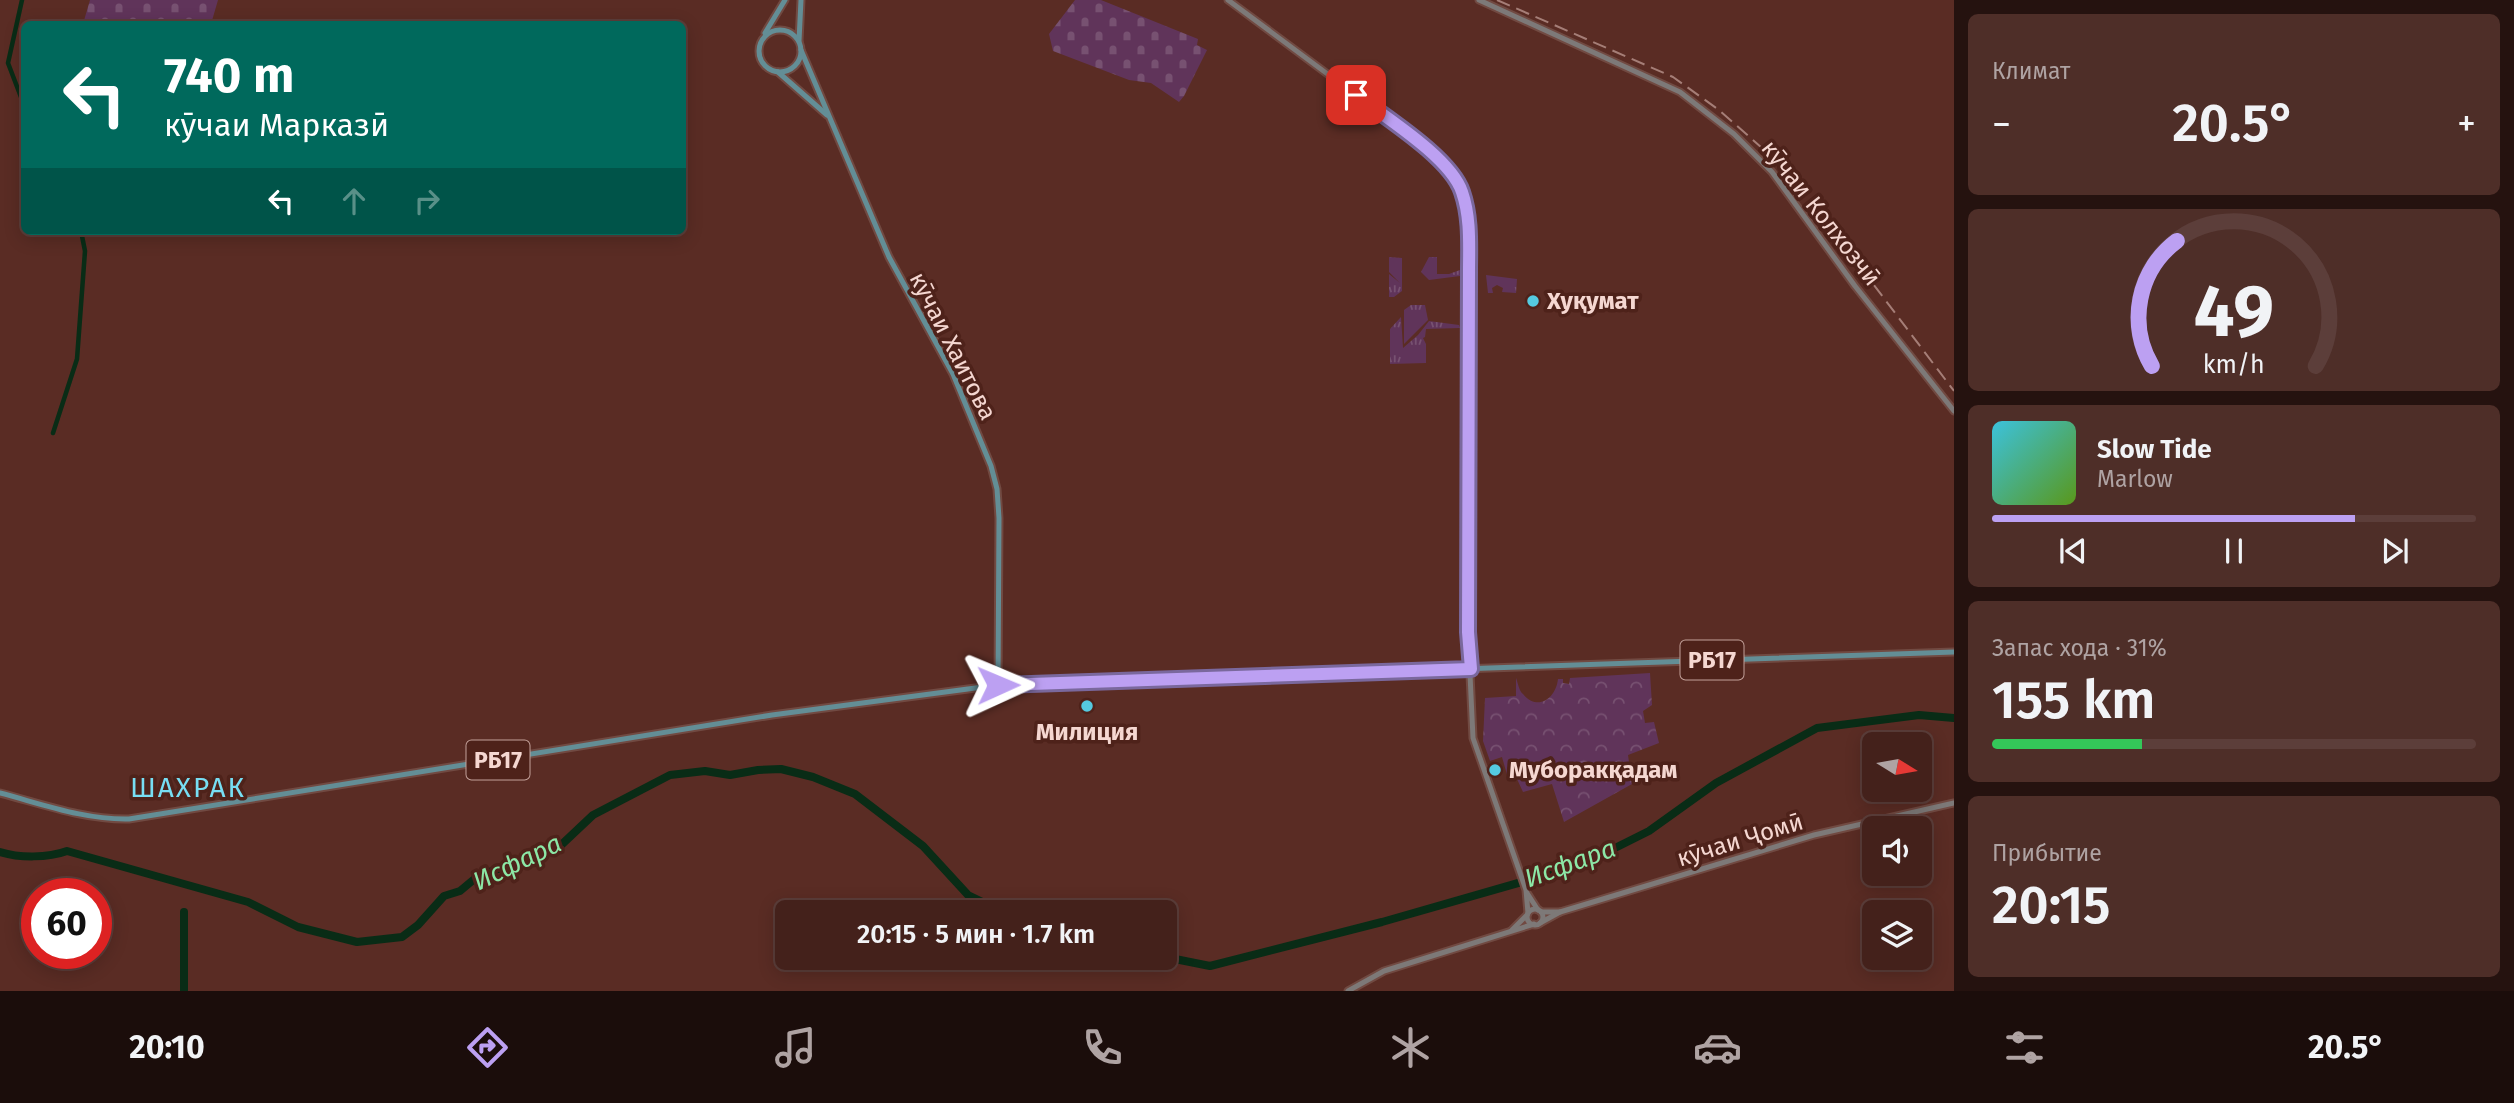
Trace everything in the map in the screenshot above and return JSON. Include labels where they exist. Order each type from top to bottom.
[{"type":"main road","points":[[785,0],[760,43],[759,54],[763,64],[778,72],[830,117]]},
{"type":"main road","points":[[778,72],[792,68],[800,57],[801,0]]},
{"type":"main road","points":[[1228,0],[1431,151],[1461,188],[1467,213],[1469,272],[1468,632],[1473,738],[1527,891],[1540,911],[1542,917],[1537,924],[1528,920],[1527,891]]},
{"type":"main road","name":"кӯчаи Колхозчӣ","points":[[1479,0],[1680,92],[1734,134],[1772,172],[1855,286],[1954,411]]},
{"type":"main road","points":[[760,43],[769,32],[775,30],[789,31],[799,41]]},
{"type":"main road","name":"кӯчаи Хаитова","points":[[801,50],[889,257],[953,374],[991,466],[997,489],[999,518],[998,685]]},
{"type":"main road","name":"РБ17","points":[[0,793],[81,815],[106,820],[129,820],[382,777],[633,740],[772,715],[998,685],[1954,652]]},
{"type":"main road","name":"кӯчаи Ҷомӣ","points":[[1348,991],[1384,971],[1537,924],[1560,912],[1814,835],[1954,803]]},
{"type":"main road","points":[[1511,932],[1533,909],[1560,912]]},
{"type":"green space","points":[[90,0],[218,0],[212,21],[84,21]]},
{"type":"green space","points":[[1075,0],[1101,0],[1198,39],[1197,45],[1207,50],[1179,102],[1151,83],[1129,80],[1053,51],[1049,34]]},
{"type":"green space","points":[[1389,257],[1402,258],[1402,291],[1394,297],[1389,297],[1389,274],[1400,283],[1389,272]]},
{"type":"green space","points":[[1429,257],[1437,257],[1437,274],[1460,270],[1460,276],[1429,280],[1421,272]]},
{"type":"green space","points":[[1486,275],[1517,279],[1516,293],[1502,292],[1503,288],[1497,285],[1492,288],[1493,293],[1488,293]]},
{"type":"green space","points":[[1411,305],[1425,305],[1428,320],[1404,344],[1404,310]]},
{"type":"green space","points":[[1401,317],[1403,348],[1429,321],[1459,325],[1460,328],[1426,329],[1423,338],[1426,344],[1426,363],[1390,364],[1390,329]]},
{"type":"green space","points":[[1650,673],[1652,705],[1643,711],[1645,723],[1654,722],[1659,743],[1628,755],[1632,784],[1564,822],[1552,784],[1523,792],[1517,779],[1508,778],[1502,757],[1490,761],[1483,741],[1485,698],[1516,696],[1516,678],[1522,693],[1535,702],[1540,702],[1554,692],[1558,679],[1569,684],[1570,678]]},
{"type":"waterway","points":[[21,97],[8,63],[22,0]]},
{"type":"waterway","points":[[53,433],[77,359],[85,251],[82,235]]},
{"type":"waterway","name":"Исфара","points":[[1177,959],[1210,966],[1382,922],[1581,865],[1649,831],[1716,783],[1817,728],[1919,715],[1954,718]]},
{"type":"waterway","name":"Исфара","points":[[0,852],[34,856],[67,851],[248,902],[298,927],[357,942],[402,937],[418,925],[444,896],[460,891],[478,876],[558,848],[593,815],[670,775],[705,771],[730,775],[781,769],[813,777],[855,794],[923,846],[968,895],[978,900]]},
{"type":"waterway","points":[[184,912],[184,991]]},
{"type":"railway","points":[[1497,0],[1673,77],[1719,110],[1771,156],[1812,203],[1954,391]]},
{"type":"place","name":"Хуқумат","points":[[1533,301]]},
{"type":"place","name":"Милиция","points":[[1087,706]]},
{"type":"place","name":"Муборакқадам","points":[[1495,770]]},
{"type":"district","name":"ШАХРАК","points":[[188,787]]},
{"type":"route","points":[[998,685],[1471,669],[1468,632],[1467,213],[1461,188],[1447,168],[1431,151],[1356,95]]}]
